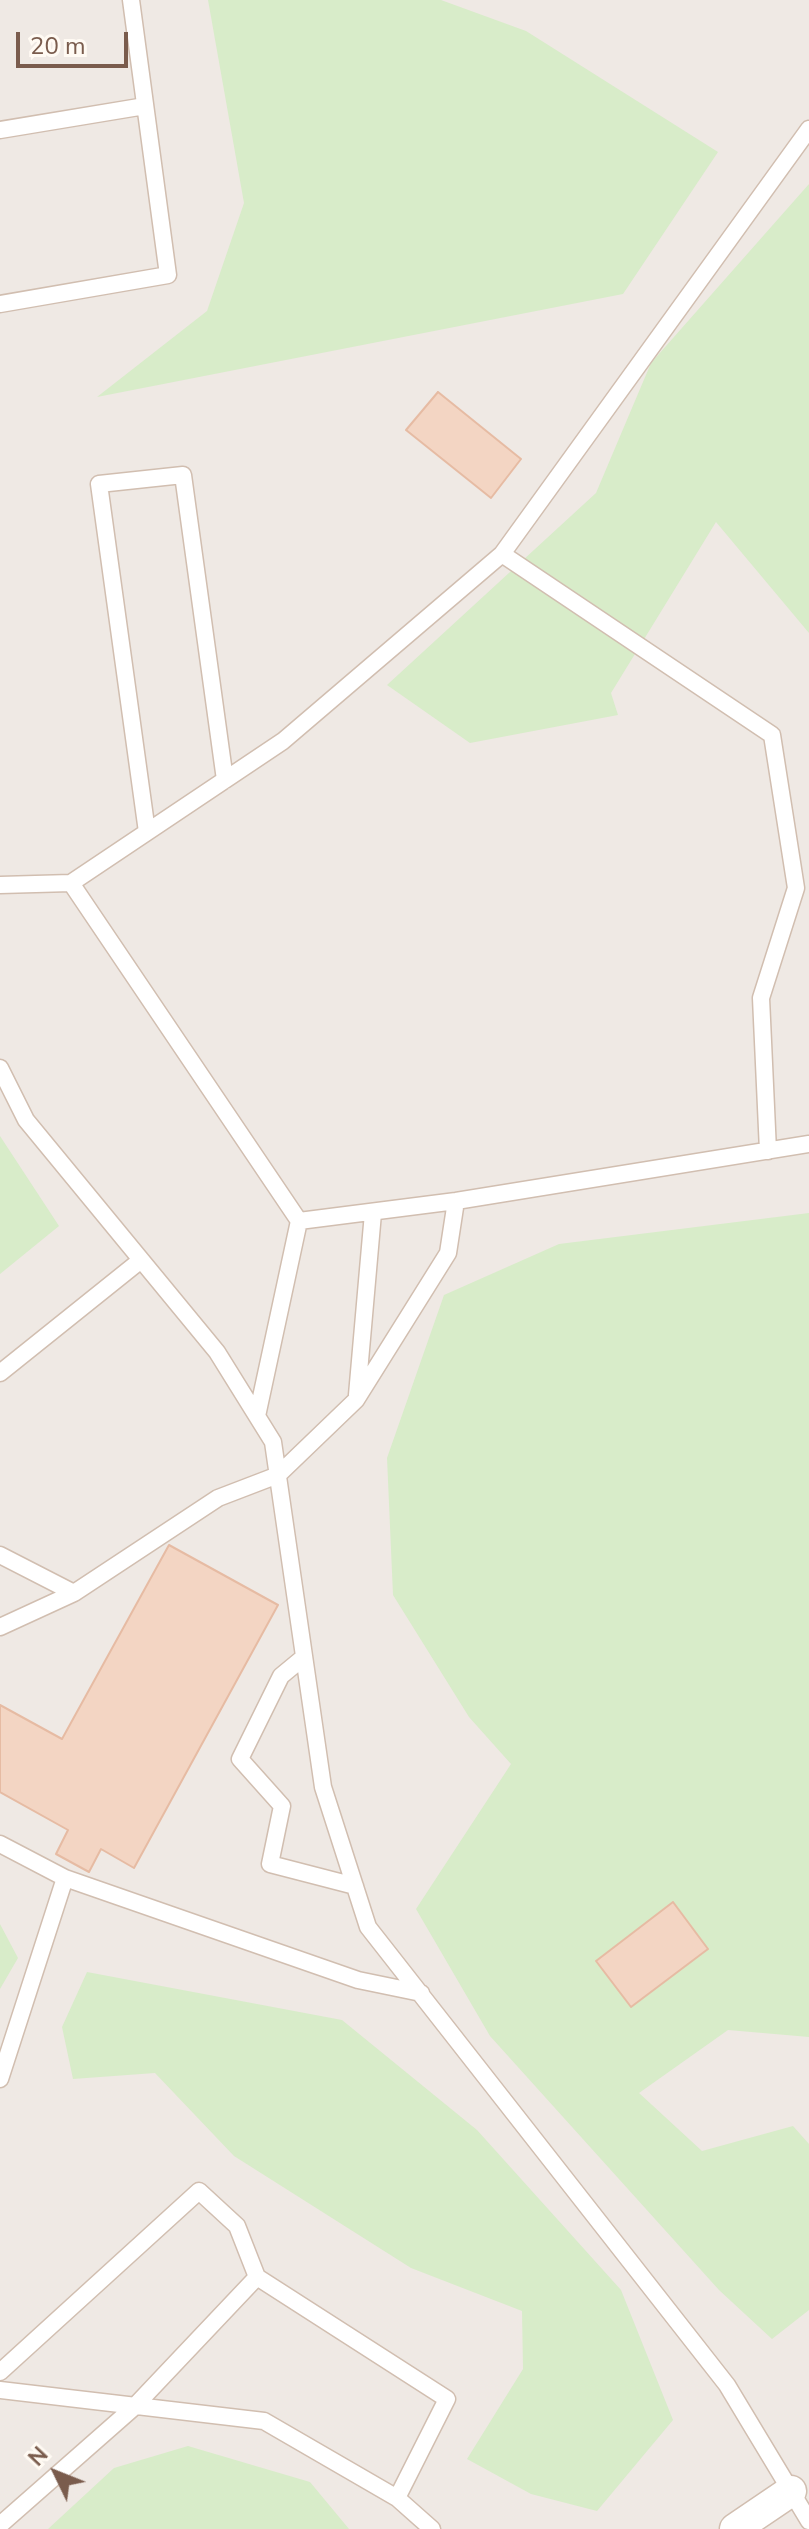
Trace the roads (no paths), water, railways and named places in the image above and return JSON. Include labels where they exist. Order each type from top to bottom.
[{"type":"street","points":[[735,2529],[791,2491]]},
{"type":"lane","points":[[0,304],[168,275],[131,0]]},
{"type":"lane","points":[[0,130],[145,106]]},
{"type":"lane","points":[[0,885],[71,883],[283,741],[502,554],[809,129]]},
{"type":"lane","points":[[147,832],[99,484],[183,475],[225,780]]},
{"type":"lane","points":[[502,554],[772,735],[796,888],[761,998],[768,1151]]},
{"type":"lane","points":[[71,883],[299,1221],[257,1416]]},
{"type":"lane","points":[[0,1068],[26,1120],[217,1352],[273,1442],[323,1787],[368,1927],[727,2385],[809,2521]]},
{"type":"lane","points":[[299,1221],[456,1201],[809,1144]]},
{"type":"lane","points":[[0,1627],[74,1593],[218,1498],[278,1475],[356,1400],[448,1253],[456,1201]]},
{"type":"lane","points":[[356,1400],[373,1213]]},
{"type":"lane","points":[[0,1373],[141,1260]]},
{"type":"lane","points":[[0,1555],[74,1593]]},
{"type":"lane","points":[[304,1657],[281,1676],[240,1759],[282,1806],[270,1864],[355,1886]]},
{"type":"lane","points":[[0,1844],[65,1878],[358,1980],[421,1993]]},
{"type":"lane","points":[[0,2079],[65,1878]]},
{"type":"lane","points":[[0,2372],[199,2191],[237,2226],[257,2277],[447,2399],[397,2498]]},
{"type":"lane","points":[[0,2525],[133,2408],[257,2277]]},
{"type":"lane","points":[[0,2390],[264,2421],[397,2498],[432,2529]]}]
